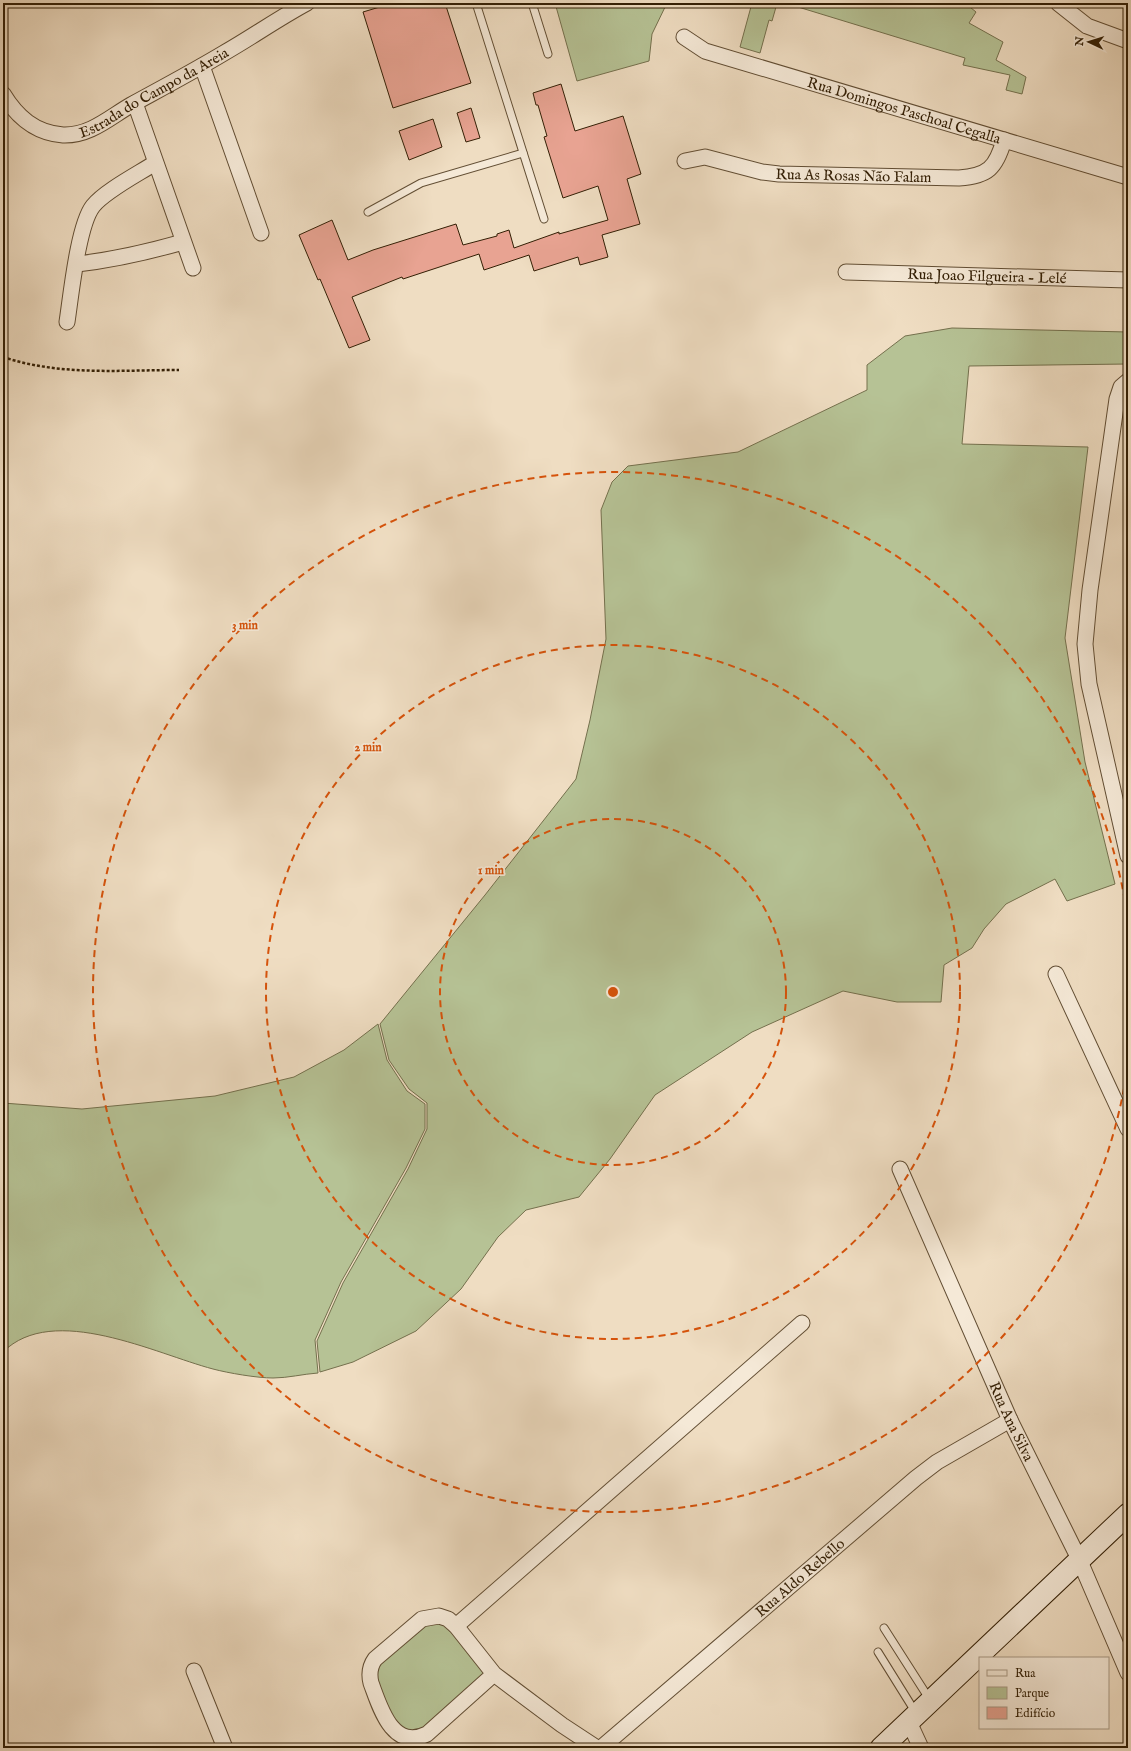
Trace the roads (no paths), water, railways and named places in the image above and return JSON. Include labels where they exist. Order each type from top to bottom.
[{"type":"street","name":"Estrada do Campo da Areia","points":[[3,94],[16,113],[26,123],[42,130],[64,135],[82,132],[98,127],[135,103],[202,66],[307,3]]},
{"type":"street","points":[[1058,3],[1088,26],[1128,42]]},
{"type":"street","name":"Rua Domingos Paschoal Cegalla","points":[[684,37],[705,51],[1128,177]]},
{"type":"street","points":[[202,66],[261,233]]},
{"type":"street","points":[[135,103],[193,268]]},
{"type":"street","name":"Rua As Rosas Não Falam","points":[[685,161],[704,157],[762,172],[779,174],[958,178],[973,177],[985,173],[993,167],[999,157],[1004,140]]},
{"type":"street","points":[[67,322],[85,223],[93,206],[100,199],[155,163]]},
{"type":"street","points":[[77,264],[112,260],[184,242]]},
{"type":"street","name":"Rua Joao Filgueira - Lelé","points":[[846,272],[1128,280]]},
{"type":"street","points":[[1128,381],[1121,387],[1117,399],[1090,590],[1085,644],[1089,684],[1128,856]]},
{"type":"street","points":[[1056,974],[1128,1128]]},
{"type":"street","name":"Rua Ana Silva","points":[[900,1169],[1010,1420],[1079,1560],[1128,1673]]},
{"type":"street","points":[[456,1626],[802,1323]]},
{"type":"street","name":"Rua Aldo Rebello","points":[[601,1748],[916,1478],[937,1462],[1010,1420]]},
{"type":"street","points":[[881,1748],[1128,1514]]},
{"type":"street","points":[[494,1674],[427,1734],[420,1738],[401,1736],[390,1727],[370,1683],[369,1676],[372,1662],[422,1619],[438,1616],[448,1619],[456,1626],[494,1674],[562,1725],[597,1748]]},
{"type":"street","points":[[194,1671],[224,1748]]},
{"type":"street","points":[[919,1712],[921,1748]]},
{"type":"lane","points":[[476,3],[544,219]]},
{"type":"lane","points":[[532,3],[548,54]]},
{"type":"lane","points":[[368,212],[421,182],[523,153]]},
{"type":"lane","points":[[884,1628],[919,1712]]},
{"type":"lane","points":[[878,1652],[919,1712]]}]
